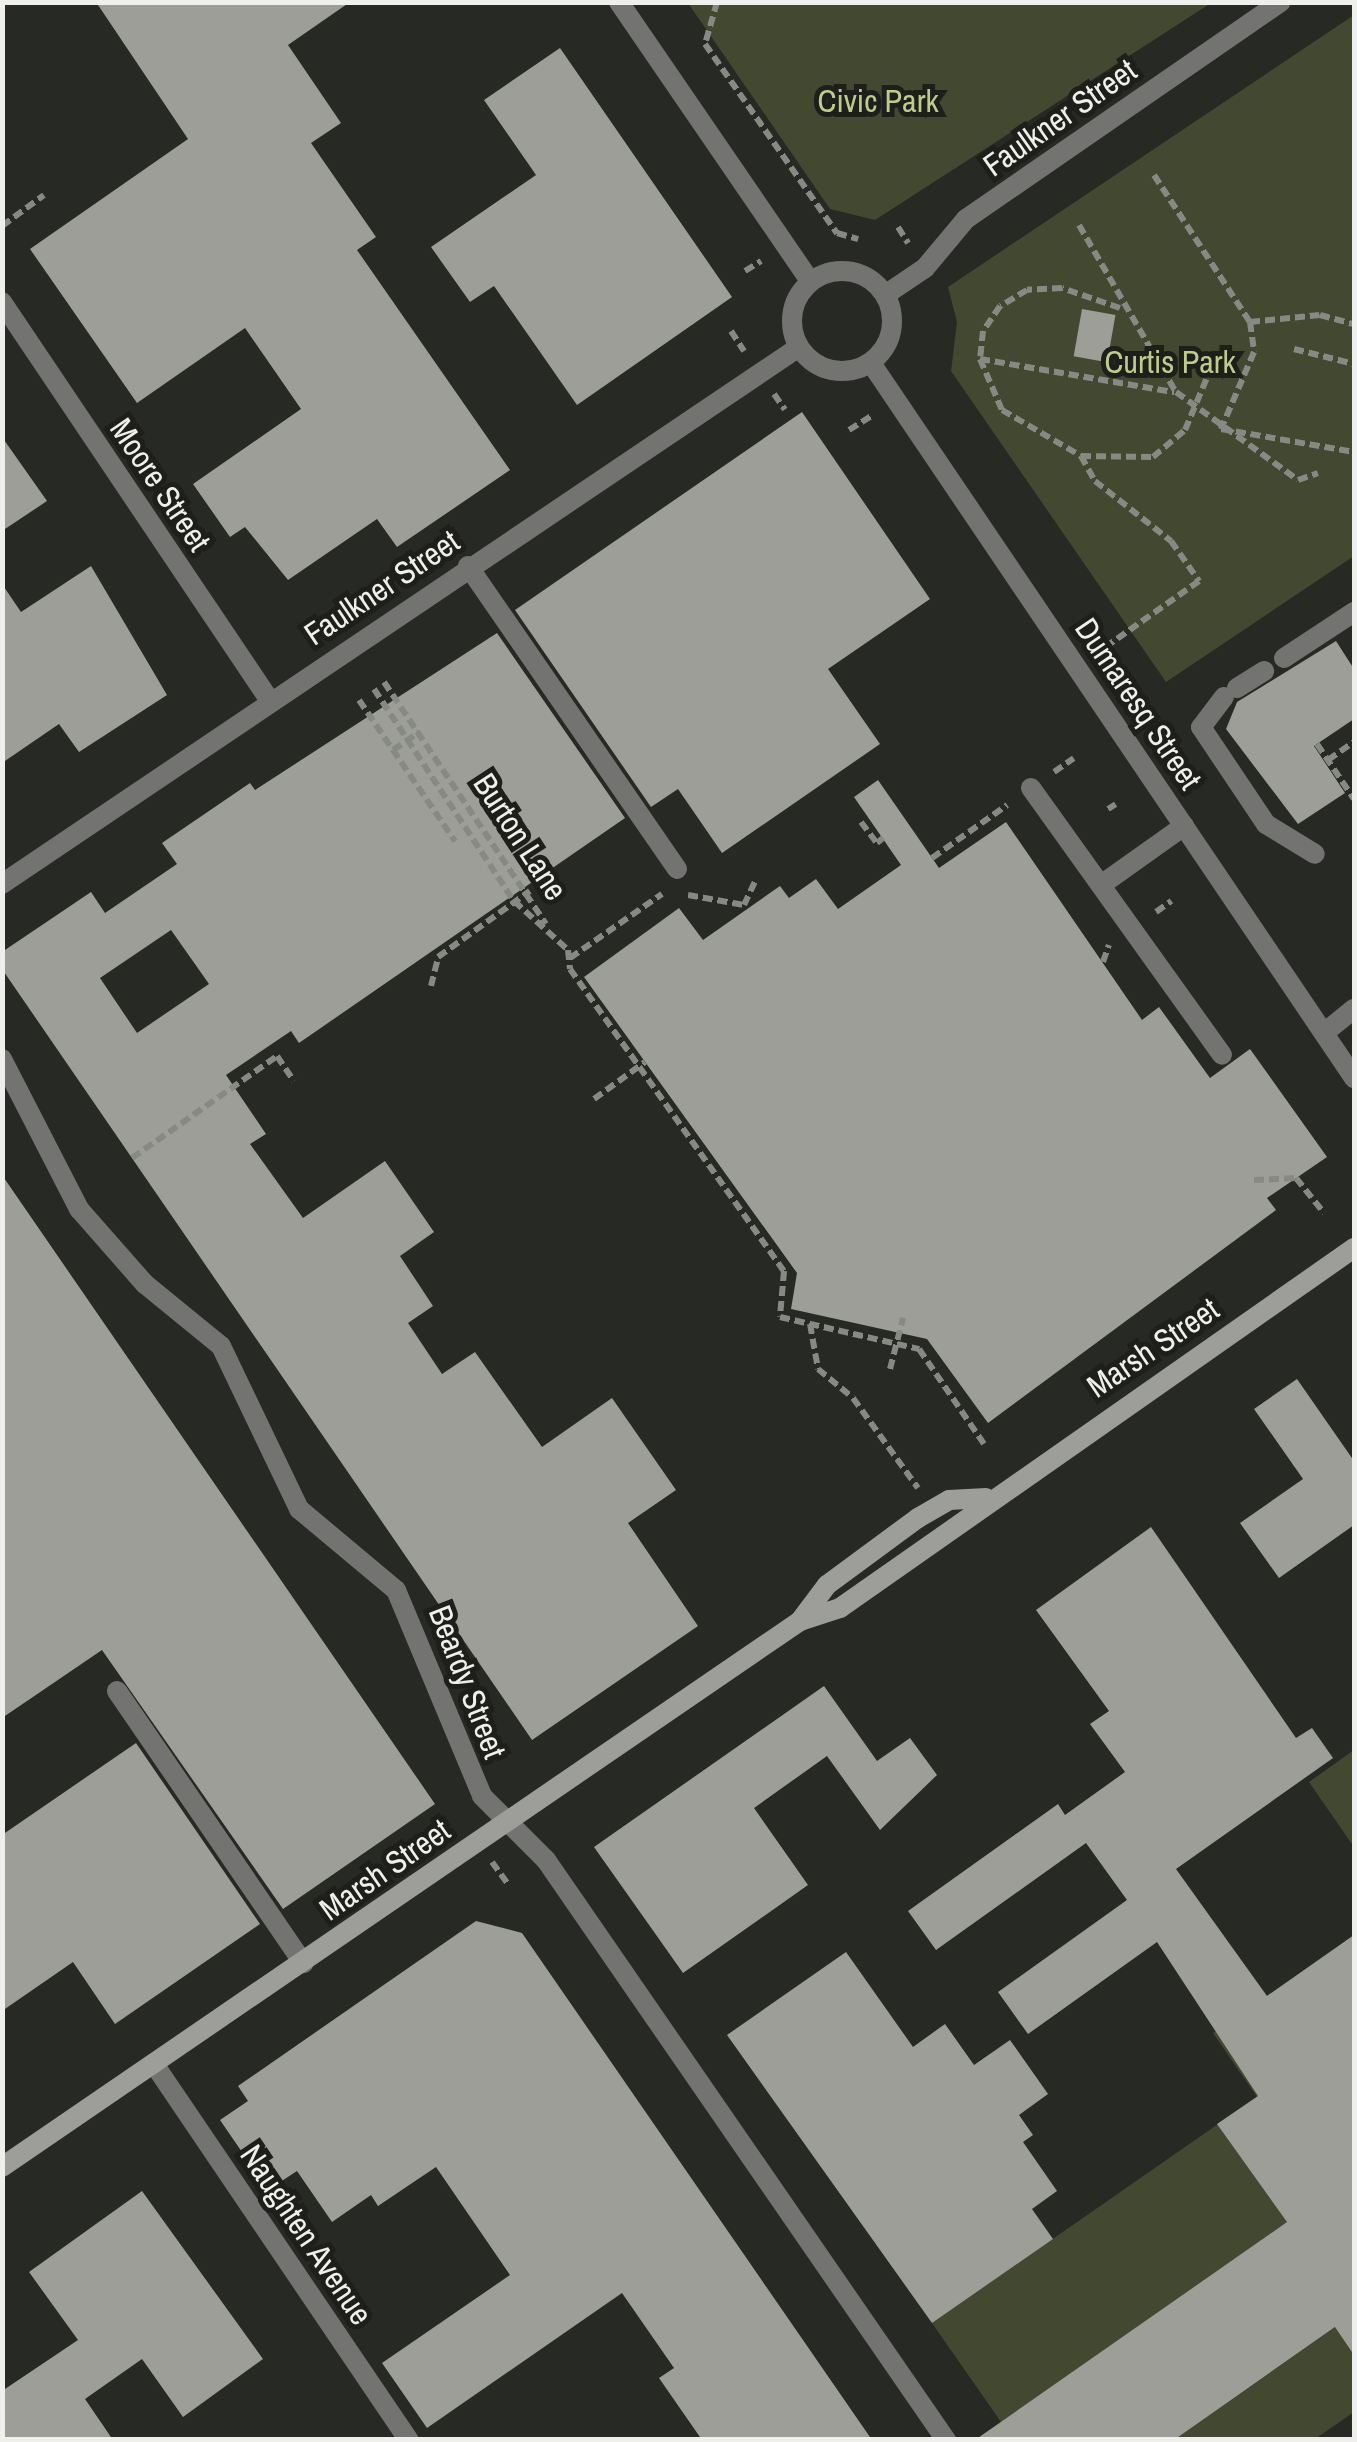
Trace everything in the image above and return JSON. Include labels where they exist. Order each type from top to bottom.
[{"type":"main road","name":"Marsh Street","points":[[2,2167],[800,1621],[840,1608],[986,1498],[1354,1248]]},
{"type":"main road","name":"Marsh Street","points":[[800,1621],[826,1585],[918,1518],[949,1500],[986,1498]]},
{"type":"street","points":[[619,2],[810,281]]},
{"type":"street","name":"Faulkner Street","points":[[885,295],[925,268],[966,219],[1280,2]]},
{"type":"street","points":[[851,271],[885,295],[892,332],[871,363],[832,372],[799,347],[792,309],[810,281],[851,271]]},
{"type":"street","name":"Moore Street","points":[[2,302],[269,700]]},
{"type":"street","name":"Faulkner Street","points":[[2,884],[269,700],[799,347]]},
{"type":"street","name":"Dumaresq Street","points":[[871,363],[1354,1078]]},
{"type":"street","points":[[468,566],[677,869]]},
{"type":"street","points":[[1284,658],[1354,612]]},
{"type":"street","points":[[1264,671],[1230,692],[1201,727],[1266,824],[1315,854]]},
{"type":"street","points":[[1032,788],[1222,1055]]},
{"type":"street","points":[[1101,885],[1184,826]]},
{"type":"street","points":[[1324,1033],[1354,1010]]},
{"type":"street","name":"Beardy Street","points":[[2,1060],[80,1210],[146,1284],[221,1346],[299,1509],[396,1590],[416,1625],[459,1759],[508,1823],[546,1860],[946,2440]]},
{"type":"street","points":[[117,1691],[303,1963]]},
{"type":"street","name":"Naughten Avenue","points":[[154,2064],[409,2440]]},
{"type":"path","points":[[717,2],[705,44],[837,234],[858,239]]},
{"type":"path","points":[[1154,175],[1250,322],[1254,352],[1221,430]]},
{"type":"path","points":[[2,226],[44,196]]},
{"type":"path","points":[[812,226],[826,217]]},
{"type":"path","points":[[1079,225],[1120,308],[1176,392],[1221,430],[1298,480],[1318,473]]},
{"type":"path","points":[[898,227],[905,238]]},
{"type":"path","points":[[745,271],[760,261]]},
{"type":"path","points":[[1120,308],[1062,288],[1027,290],[983,331],[980,358],[1002,410],[1081,456],[1152,457],[1185,430],[1217,354]]},
{"type":"path","points":[[1250,322],[1320,315],[1354,324]]},
{"type":"path","points":[[731,332],[744,350]]},
{"type":"path","points":[[1294,349],[1354,364]]},
{"type":"path","points":[[980,358],[1176,392]]},
{"type":"path","points":[[778,400],[785,410]]},
{"type":"path","points":[[849,430],[865,420]]},
{"type":"path","points":[[1221,430],[1354,452]]},
{"type":"path","points":[[1081,456],[1095,481],[1171,541],[1200,581],[1110,643]]},
{"type":"path","name":"Burton Lane","points":[[384,682],[530,890],[547,926]]},
{"type":"path","name":"Burton Lane","points":[[374,689],[514,901],[547,926]]},
{"type":"path","points":[[359,700],[455,841]]},
{"type":"path","points":[[393,750],[420,732]]},
{"type":"path","points":[[1328,760],[1354,742]]},
{"type":"path","points":[[1317,744],[1354,800]]},
{"type":"path","points":[[932,858],[1074,758]]},
{"type":"path","points":[[862,822],[876,843],[883,838]]},
{"type":"path","points":[[569,959],[667,891],[744,905],[756,879]]},
{"type":"path","points":[[431,986],[438,956],[530,890]]},
{"type":"path","points":[[547,926],[615,1039],[642,1064],[661,1104],[784,1271],[780,1317],[919,1349],[984,1444]]},
{"type":"path","points":[[1100,952],[1102,962]]},
{"type":"path","points":[[132,1158],[277,1056],[294,1082]]},
{"type":"path","points":[[594,1099],[642,1064]]},
{"type":"path","points":[[1254,1180],[1296,1178],[1324,1213]]},
{"type":"path","points":[[890,1369],[904,1318]]},
{"type":"path","points":[[810,1324],[818,1369],[853,1398],[918,1489]]},
{"type":"path","points":[[501,1874],[508,1885]]},
{"type":"green space","name":"Civic Park","points":[[688,3],[1211,3],[875,220],[830,209]]},
{"type":"green space","name":"Curtis Park","points":[[1354,15],[1354,556],[1166,682],[951,371],[957,322],[948,287]]},
{"type":"green space","points":[[1354,1750],[1354,1847],[1309,1782]]},
{"type":"green space","points":[[1354,1935],[1354,2235],[1326,2195],[1001,2422],[932,2323],[1257,2097],[1213,2033]]},
{"type":"green space","points":[[1354,2314],[1354,2412],[1315,2439],[1174,2440]]},
{"type":"building","points":[[96,2],[350,2],[288,45],[341,123],[311,143],[376,237],[357,250],[510,470],[397,547],[377,519],[288,580],[245,527],[230,537],[193,484],[301,409],[245,328],[137,403],[30,249],[188,139]]},
{"type":"building","points":[[560,48],[732,297],[577,405],[494,286],[470,302],[431,247],[536,175],[484,100]]},
{"type":"building","points":[[1082,309],[1115,315],[1107,362],[1074,356]]},
{"type":"building","points":[[802,412],[930,599],[828,669],[880,744],[722,853],[678,789],[651,807],[515,610]]},
{"type":"building","points":[[2,437],[47,501],[2,531]]},
{"type":"building","points":[[91,566],[167,695],[79,752],[59,724],[2,763],[2,584],[21,612]]},
{"type":"building","points":[[497,633],[625,818],[299,1043],[291,1031],[226,1075],[266,1134],[250,1144],[303,1218],[385,1161],[434,1232],[400,1256],[433,1306],[408,1323],[442,1374],[475,1352],[542,1447],[612,1398],[676,1490],[628,1523],[698,1626],[532,1740],[2,969],[2,952],[91,892],[105,913],[177,864],[162,843],[250,783],[255,790]],"holes":[[[171,930],[209,984],[137,1033],[100,978]]]},
{"type":"building","points":[[1336,641],[1354,669],[1354,719],[1314,746],[1345,793],[1298,824],[1226,729],[1237,702]]},
{"type":"building","points":[[878,780],[939,868],[1006,822],[1142,1020],[1159,1007],[1210,1078],[1250,1049],[1327,1157],[1267,1198],[1276,1210],[988,1423],[927,1339],[791,1309],[797,1273],[584,977],[679,908],[703,940],[780,886],[789,898],[816,879],[838,909],[901,865],[854,797]]},
{"type":"building","points":[[2,1175],[435,1804],[283,1909],[102,1650],[2,1718]]},
{"type":"building","points":[[1297,1379],[1354,1461],[1354,1525],[1279,1578],[1240,1523],[1303,1479],[1254,1409]]},
{"type":"building","points":[[1151,1527],[1296,1738],[1312,1728],[1333,1758],[1176,1869],[1267,1996],[1354,1935],[1354,2355],[1335,2327],[1174,2440],[975,2440],[1287,2222],[1217,2124],[1258,2096],[1157,1942],[1028,2034],[998,1992],[1127,1900],[1086,1843],[936,1950],[908,1911],[1058,1804],[1065,1815],[1125,1772],[1090,1724],[1109,1711],[1036,1610]]},
{"type":"building","points":[[824,1686],[877,1761],[910,1738],[937,1775],[880,1830],[827,1756],[754,1808],[808,1885],[683,1973],[594,1847]]},
{"type":"building","points":[[136,1743],[260,1924],[115,2024],[73,1962],[2,2011],[2,1835]]},
{"type":"building","points":[[476,1921],[522,1933],[872,2440],[702,2440],[659,2378],[674,2368],[622,2293],[427,2428],[382,2363],[510,2275],[436,2167],[378,2206],[371,2195],[332,2222],[297,2171],[268,2190],[220,2120],[248,2101],[238,2086]]},
{"type":"building","points":[[846,1952],[913,2047],[945,2024],[974,2065],[1010,2040],[1048,2094],[1019,2115],[1033,2135],[1023,2142],[1057,2191],[1032,2209],[1053,2239],[932,2323],[727,2035]]},
{"type":"building","points":[[142,2191],[263,2359],[183,2417],[142,2359],[85,2399],[113,2440],[2,2440],[2,2391],[78,2340],[29,2272]]}]
